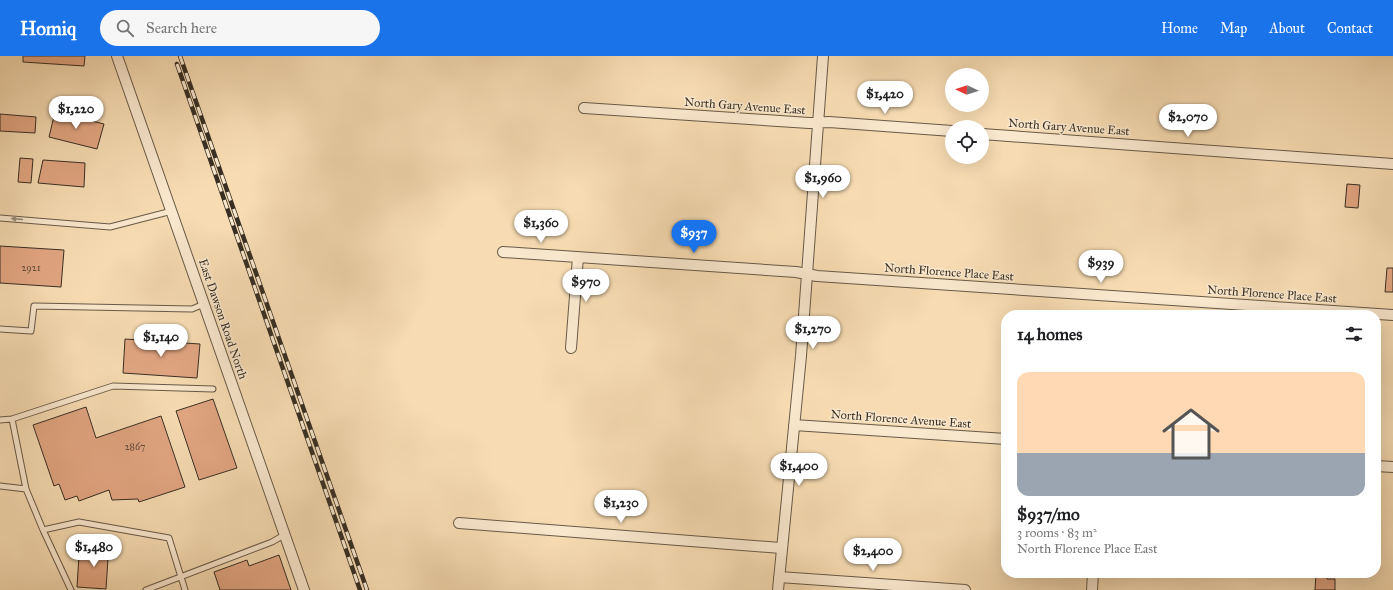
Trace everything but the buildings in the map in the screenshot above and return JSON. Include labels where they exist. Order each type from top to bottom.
[{"type":"street","name":"East Dawson Road North","points":[[117,56],[304,590]]},
{"type":"street","points":[[778,590],[801,356],[822,56]]},
{"type":"street","name":"North Gary Avenue East","points":[[584,108],[809,124],[829,122],[945,130]]},
{"type":"street","name":"North Gary Avenue East","points":[[989,135],[1393,164]]},
{"type":"street","name":"North Florence Place East","points":[[503,252],[833,277],[1319,310]]},
{"type":"street","points":[[571,348],[578,257]]},
{"type":"street","name":"North Florence Place East","points":[[1381,314],[1393,315]]},
{"type":"street","name":"North Florence Avenue East","points":[[794,425],[1001,439]]},
{"type":"street","points":[[1381,466],[1393,467]]},
{"type":"street","points":[[459,523],[781,548]]},
{"type":"street","points":[[779,577],[965,590]]},
{"type":"street","points":[[1092,590],[1093,578]]},
{"type":"lane","points":[[0,218],[110,227],[172,211]]},
{"type":"lane","points":[[0,329],[31,331],[34,306],[192,309],[204,304]]},
{"type":"lane","points":[[0,420],[12,419],[113,386],[213,389]]},
{"type":"lane","points":[[12,419],[26,489],[71,590]]},
{"type":"lane","points":[[0,486],[26,489]]},
{"type":"lane","points":[[43,530],[79,522],[168,538],[185,590]]},
{"type":"lane","points":[[146,590],[272,542],[284,535]]},
{"type":"railway","points":[[180,56],[367,590]]},
{"type":"railway","points":[[177,64],[360,590]]}]
